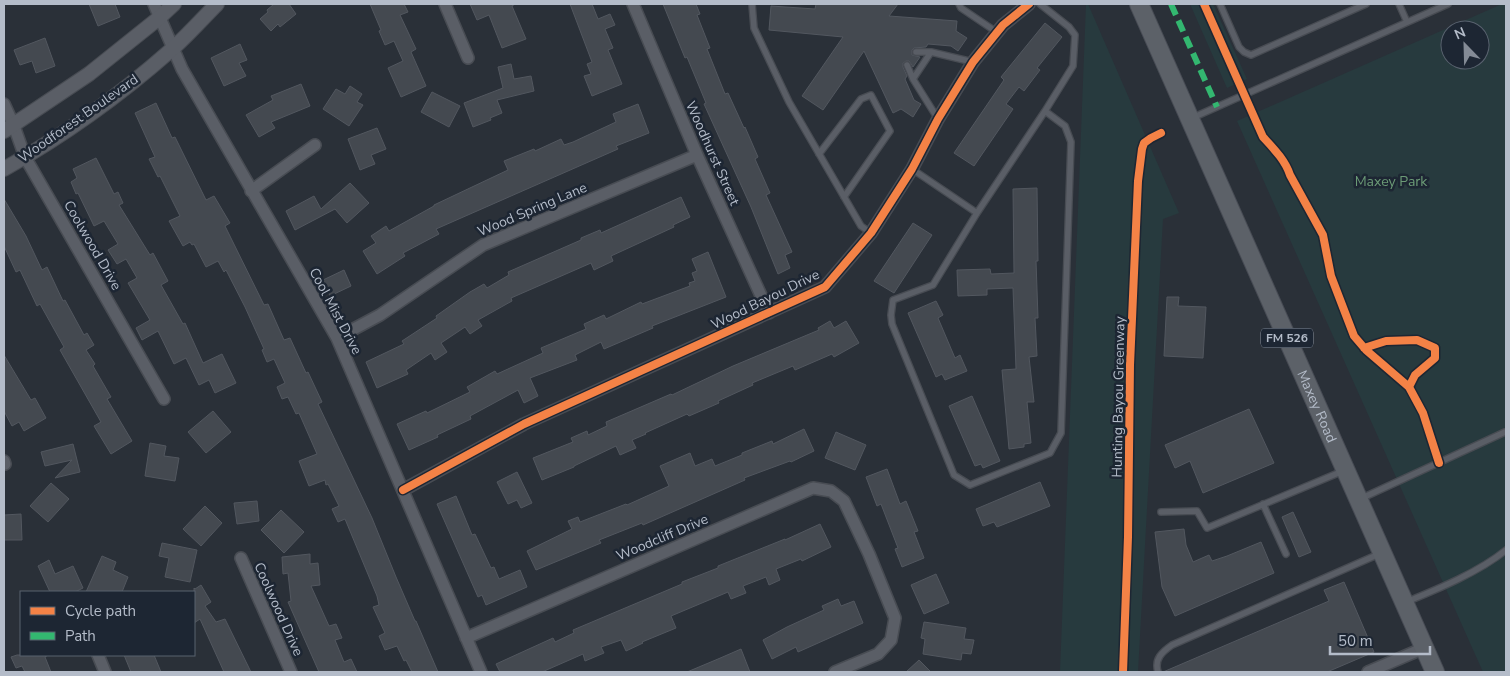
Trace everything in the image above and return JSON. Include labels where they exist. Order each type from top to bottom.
[{"type":"main road","name":"Maxey Road","points":[[1140,4],[1424,648],[1431,671]]},
{"type":"street","name":"Cool Mist Drive","points":[[154,4],[172,49],[251,191],[337,338],[481,672]]},
{"type":"street","points":[[9,129],[90,74],[174,4]]},
{"type":"street","name":"Woodforest Boulevard","points":[[4,169],[107,102],[172,49],[217,4]]},
{"type":"street","points":[[445,4],[468,58]]},
{"type":"street","name":"Woodhurst Street","points":[[633,4],[697,156],[768,313]]},
{"type":"street","name":"Wood Bayou Drive","points":[[403,490],[524,424],[825,287],[871,233],[912,169],[938,119],[973,62],[1003,25],[1029,4]]},
{"type":"street","name":"Coolwood Drive","points":[[4,104],[9,129],[164,399]]},
{"type":"street","points":[[251,191],[315,146]]},
{"type":"street","name":"Wood Spring Lane","points":[[337,338],[380,315],[483,244],[697,156]]},
{"type":"street","name":"Woodcliff Drive","points":[[466,638],[813,488],[831,491],[844,501],[870,554],[895,618],[891,640],[878,654],[835,672]]},
{"type":"street","name":"Coolwood Drive","points":[[241,558],[291,672]]},
{"type":"street","points":[[1368,672],[1424,648]]},
{"type":"street","points":[[98,656],[105,672]]},
{"type":"lane","points":[[752,4],[754,28],[789,102],[861,226],[871,233]]},
{"type":"lane","points":[[959,4],[961,8],[998,32]]},
{"type":"lane","points":[[1040,4],[1070,26],[1074,35],[1073,66],[977,213],[933,286],[892,300],[890,315],[892,324],[954,476],[970,485],[1050,453],[1061,433],[1071,142],[1065,126],[1045,111]]},
{"type":"lane","points":[[1220,4],[1239,47],[1251,55],[1366,4]]},
{"type":"lane","points":[[1399,4],[1407,22]]},
{"type":"lane","points":[[1190,118],[1407,22],[1434,7],[1448,4]]},
{"type":"lane","points":[[916,52],[931,52],[973,62]]},
{"type":"lane","points":[[913,79],[931,52]]},
{"type":"lane","points":[[907,65],[913,79],[938,119]]},
{"type":"lane","points":[[819,154],[861,99],[871,95],[890,130],[844,197]]},
{"type":"lane","points":[[912,169],[977,213]]},
{"type":"lane","points":[[1358,500],[1505,432]]},
{"type":"lane","points":[[1162,512],[1197,511],[1207,528],[1345,470]]},
{"type":"lane","points":[[1263,504],[1286,554]]},
{"type":"lane","points":[[1404,603],[1435,590],[1496,558],[1506,550]]},
{"type":"lane","points":[[1158,672],[1157,661],[1162,652],[1172,645],[1381,553]]},
{"type":"green space","points":[[1086,4],[1088,4],[1179,213],[1163,219],[1138,672],[1060,672]]},
{"type":"green space","points":[[1190,4],[1213,4],[1247,79],[1227,88]]},
{"type":"green space","name":"Maxey Park","points":[[1506,4],[1506,672],[1483,672],[1237,121],[1440,31],[1440,70],[1490,70],[1490,20],[1466,20]]},
{"type":"building","points":[[89,4],[115,4],[120,17],[98,26]]},
{"type":"building","points":[[274,4],[289,4],[296,14],[280,27],[278,24],[271,31],[260,19]]},
{"type":"building","points":[[370,4],[404,4],[408,12],[400,15],[416,49],[411,52],[426,86],[401,97],[388,68],[403,61],[394,41],[385,45]]},
{"type":"building","points":[[470,4],[515,4],[512,6],[526,39],[502,48],[489,15],[477,20]]},
{"type":"building","points":[[570,4],[592,4],[598,19],[610,14],[615,25],[605,29],[613,48],[608,50],[622,84],[592,96],[584,76],[591,74],[587,64],[592,62]]},
{"type":"building","points":[[663,4],[696,4],[700,14],[697,15],[710,48],[707,49],[725,94],[728,93],[758,157],[755,159],[770,193],[766,195],[792,252],[785,255],[790,268],[778,274],[751,207],[704,104],[706,103]]},
{"type":"building","points":[[816,4],[898,4],[889,16],[957,21],[956,31],[967,38],[958,51],[951,46],[928,44],[926,47],[914,48],[912,55],[920,57],[913,67],[909,61],[903,63],[907,76],[905,79],[914,100],[921,104],[913,117],[901,109],[893,113],[864,51],[823,110],[802,96],[843,37],[769,30],[771,6],[815,9]]},
{"type":"building","points":[[1045,23],[1062,37],[1037,68],[1040,70],[1024,91],[1019,87],[1006,104],[1013,109],[974,166],[954,153],[1004,80],[1001,77]]},
{"type":"building","points":[[45,38],[55,66],[36,73],[32,61],[20,65],[14,50]]},
{"type":"building","points":[[240,44],[247,60],[239,63],[246,76],[224,86],[211,58]]},
{"type":"building","points":[[511,64],[514,79],[531,76],[534,91],[497,100],[502,113],[490,118],[491,120],[473,127],[464,103],[503,88],[498,67]]},
{"type":"building","points":[[301,84],[310,106],[271,122],[275,128],[259,137],[246,115],[273,100],[271,96]]},
{"type":"building","points":[[350,86],[362,94],[357,102],[363,105],[349,126],[323,109],[336,89],[345,94]]},
{"type":"building","points":[[432,92],[460,106],[449,127],[421,112]]},
{"type":"building","points":[[156,103],[172,138],[175,137],[206,200],[214,196],[230,223],[225,226],[264,305],[268,304],[284,340],[290,338],[306,373],[308,372],[322,402],[318,404],[372,518],[438,672],[412,672],[397,646],[385,650],[379,636],[385,633],[373,607],[379,605],[377,596],[345,519],[338,522],[332,509],[339,506],[325,480],[309,486],[299,461],[317,454],[299,413],[296,414],[288,397],[282,399],[277,387],[285,383],[274,359],[267,362],[262,350],[264,349],[226,270],[224,272],[218,261],[206,267],[194,244],[192,245],[190,242],[183,246],[169,221],[180,216],[160,176],[158,177],[149,159],[155,157],[135,113]]},
{"type":"building","points":[[638,104],[649,133],[616,146],[618,149],[436,229],[439,234],[403,253],[405,256],[377,274],[363,251],[376,243],[371,236],[386,226],[389,231],[434,205],[508,170],[504,161],[534,149],[535,151],[561,139],[564,145],[573,142],[616,122],[613,114]]},
{"type":"building","points":[[377,128],[386,149],[371,155],[375,164],[360,170],[348,139]]},
{"type":"building","points":[[96,158],[114,194],[118,192],[123,203],[119,205],[150,255],[153,253],[168,281],[161,285],[183,324],[185,323],[203,363],[222,354],[236,383],[215,393],[209,380],[199,385],[186,358],[174,364],[158,331],[142,340],[136,328],[150,320],[128,283],[137,278],[126,259],[117,264],[108,250],[118,244],[104,221],[94,226],[71,182],[77,178],[73,169]]},
{"type":"building","points":[[350,183],[369,203],[347,223],[335,209],[295,230],[286,211],[314,196],[321,209]]},
{"type":"building","points":[[1037,188],[1038,261],[1036,261],[1038,318],[1035,318],[1037,356],[1029,357],[1034,402],[1027,402],[1031,443],[1024,444],[1024,447],[1009,449],[1002,370],[1016,369],[1013,288],[987,289],[987,295],[958,296],[957,270],[990,269],[991,274],[1014,273],[1013,189]]},
{"type":"building","points":[[681,197],[690,217],[673,225],[674,227],[611,256],[613,261],[594,270],[591,263],[511,298],[512,301],[478,320],[482,326],[470,334],[465,327],[441,343],[447,352],[435,360],[431,353],[406,370],[408,374],[377,388],[366,362],[404,344],[402,341],[437,318],[436,316],[470,292],[484,284],[487,288],[509,275],[508,272],[581,240],[581,238],[600,230],[601,233]]},
{"type":"building","points":[[4,199],[26,236],[42,270],[47,267],[63,301],[65,300],[84,335],[87,333],[94,345],[86,350],[111,397],[107,399],[132,441],[111,454],[94,426],[101,422],[60,350],[64,347],[40,304],[37,306],[20,270],[16,272],[4,246]]},
{"type":"building","points":[[913,223],[932,235],[894,293],[874,281]]},
{"type":"building","points":[[708,252],[726,297],[652,326],[653,328],[604,349],[601,342],[575,355],[577,360],[530,378],[538,396],[524,403],[518,390],[470,416],[471,419],[409,450],[397,424],[426,411],[427,413],[470,392],[467,387],[495,371],[497,374],[543,353],[541,348],[586,329],[584,324],[604,315],[606,319],[641,302],[642,304],[690,286],[689,283],[695,281],[692,273],[697,271],[692,259]]},
{"type":"building","points":[[344,270],[351,286],[330,296],[323,280]]},
{"type":"building","points":[[1167,297],[1179,297],[1178,306],[1206,307],[1203,358],[1164,356]]},
{"type":"building","points":[[936,301],[943,315],[938,318],[955,358],[960,355],[967,371],[945,380],[942,374],[936,377],[908,313]]},
{"type":"building","points":[[830,321],[834,328],[846,321],[859,343],[834,357],[832,354],[795,370],[793,366],[752,383],[753,385],[718,401],[719,403],[689,416],[687,414],[645,433],[632,440],[636,448],[620,455],[616,446],[574,467],[542,480],[533,458],[573,442],[571,438],[587,431],[588,435],[607,426],[606,422],[819,330],[818,328]]},
{"type":"building","points":[[4,355],[31,400],[35,398],[46,418],[24,431],[19,422],[12,426],[4,411]]},
{"type":"building","points":[[972,396],[1000,461],[983,468],[981,464],[975,466],[949,406]]},
{"type":"building","points":[[1249,409],[1274,463],[1203,493],[1190,461],[1175,468],[1165,445]]},
{"type":"building","points":[[213,411],[231,432],[206,453],[188,432]]},
{"type":"building","points":[[804,429],[814,451],[791,462],[744,478],[745,480],[643,525],[642,523],[599,540],[601,543],[536,570],[527,551],[572,529],[568,521],[578,517],[580,522],[627,505],[669,486],[660,466],[690,453],[695,466],[712,459],[715,466],[772,441],[773,444]]},
{"type":"building","points":[[836,432],[866,445],[855,470],[825,458]]},
{"type":"building","points":[[150,443],[166,446],[164,456],[179,458],[175,481],[145,476]]},
{"type":"building","points":[[73,444],[80,472],[55,478],[72,460],[45,466],[41,452]]},
{"type":"building","points":[[887,469],[900,504],[906,501],[918,531],[914,532],[924,558],[902,567],[895,549],[898,548],[881,504],[877,506],[866,477]]},
{"type":"building","points":[[517,472],[532,503],[521,508],[517,500],[508,504],[497,482]]},
{"type":"building","points":[[1040,482],[1050,506],[997,527],[994,522],[983,526],[976,509]]},
{"type":"building","points":[[51,483],[69,499],[48,522],[30,506]]},
{"type":"building","points":[[456,496],[472,535],[475,534],[491,568],[494,567],[499,579],[520,570],[527,587],[486,605],[482,595],[478,597],[437,504]]},
{"type":"building","points":[[257,501],[259,521],[237,524],[234,503]]},
{"type":"building","points":[[205,506],[222,523],[201,546],[183,529]]},
{"type":"building","points":[[281,510],[304,532],[284,553],[261,530]]},
{"type":"building","points":[[1293,512],[1311,552],[1299,557],[1282,517]]},
{"type":"building","points":[[21,514],[22,540],[4,540],[4,515]]},
{"type":"building","points":[[820,524],[831,547],[802,561],[801,559],[776,569],[780,580],[769,585],[766,577],[743,586],[746,593],[731,599],[728,592],[671,616],[676,628],[626,651],[621,640],[601,647],[604,653],[585,661],[583,654],[542,672],[500,672],[496,664],[553,638],[555,642],[574,633],[573,630],[682,584],[682,582],[718,568],[718,566]]},
{"type":"building","points":[[1184,529],[1186,545],[1193,562],[1209,555],[1212,561],[1261,542],[1274,573],[1175,616],[1162,587],[1155,532]]},
{"type":"building","points":[[162,543],[197,550],[190,582],[165,577],[169,558],[159,556]]},
{"type":"building","points":[[310,554],[310,564],[318,563],[320,585],[311,586],[329,626],[336,624],[342,638],[335,640],[344,662],[351,659],[357,672],[319,672],[288,602],[291,601],[288,573],[283,574],[282,557]]},
{"type":"building","points":[[102,556],[116,562],[113,570],[128,577],[122,591],[86,591]]},
{"type":"building","points":[[49,560],[55,574],[73,566],[83,588],[77,591],[50,591],[38,566]]},
{"type":"building","points":[[936,574],[949,603],[924,614],[911,585]]},
{"type":"building","points":[[1344,582],[1374,652],[1327,672],[1163,672],[1329,601],[1324,590]]},
{"type":"building","points":[[201,585],[211,602],[205,606],[216,622],[225,619],[251,672],[224,672],[200,619],[195,622],[195,589]]},
{"type":"building","points":[[838,599],[841,606],[854,601],[863,623],[798,652],[796,647],[772,659],[763,640],[824,610],[822,606]]},
{"type":"building","points":[[924,622],[966,628],[964,639],[974,640],[971,654],[962,653],[961,660],[923,654],[925,639],[921,638]]},
{"type":"building","points":[[741,649],[750,672],[687,672],[718,659]]},
{"type":"building","points":[[17,655],[46,656],[45,657],[51,672],[25,672],[22,666],[16,668],[11,657]]},
{"type":"building","points":[[124,656],[154,656],[161,672],[131,672]]},
{"type":"building","points":[[919,660],[931,672],[906,672]]},
{"type":"marked path","points":[[1171,4],[1217,107]]},
{"type":"cycle path","points":[[403,490],[524,424],[825,287],[871,233],[912,169],[938,119],[973,62],[1003,25],[1029,4]]},
{"type":"cycle path","points":[[1204,4],[1263,137],[1285,164],[1323,235],[1331,276],[1354,336],[1366,350],[1409,387],[1423,413],[1439,463]]},
{"type":"cycle path","name":"Hunting Bayou Greenway","points":[[1123,672],[1128,537],[1130,365],[1138,181],[1144,143],[1161,133]]},
{"type":"cycle path","points":[[1364,348],[1386,341],[1417,340],[1435,348],[1435,358],[1415,375],[1409,387]]}]
